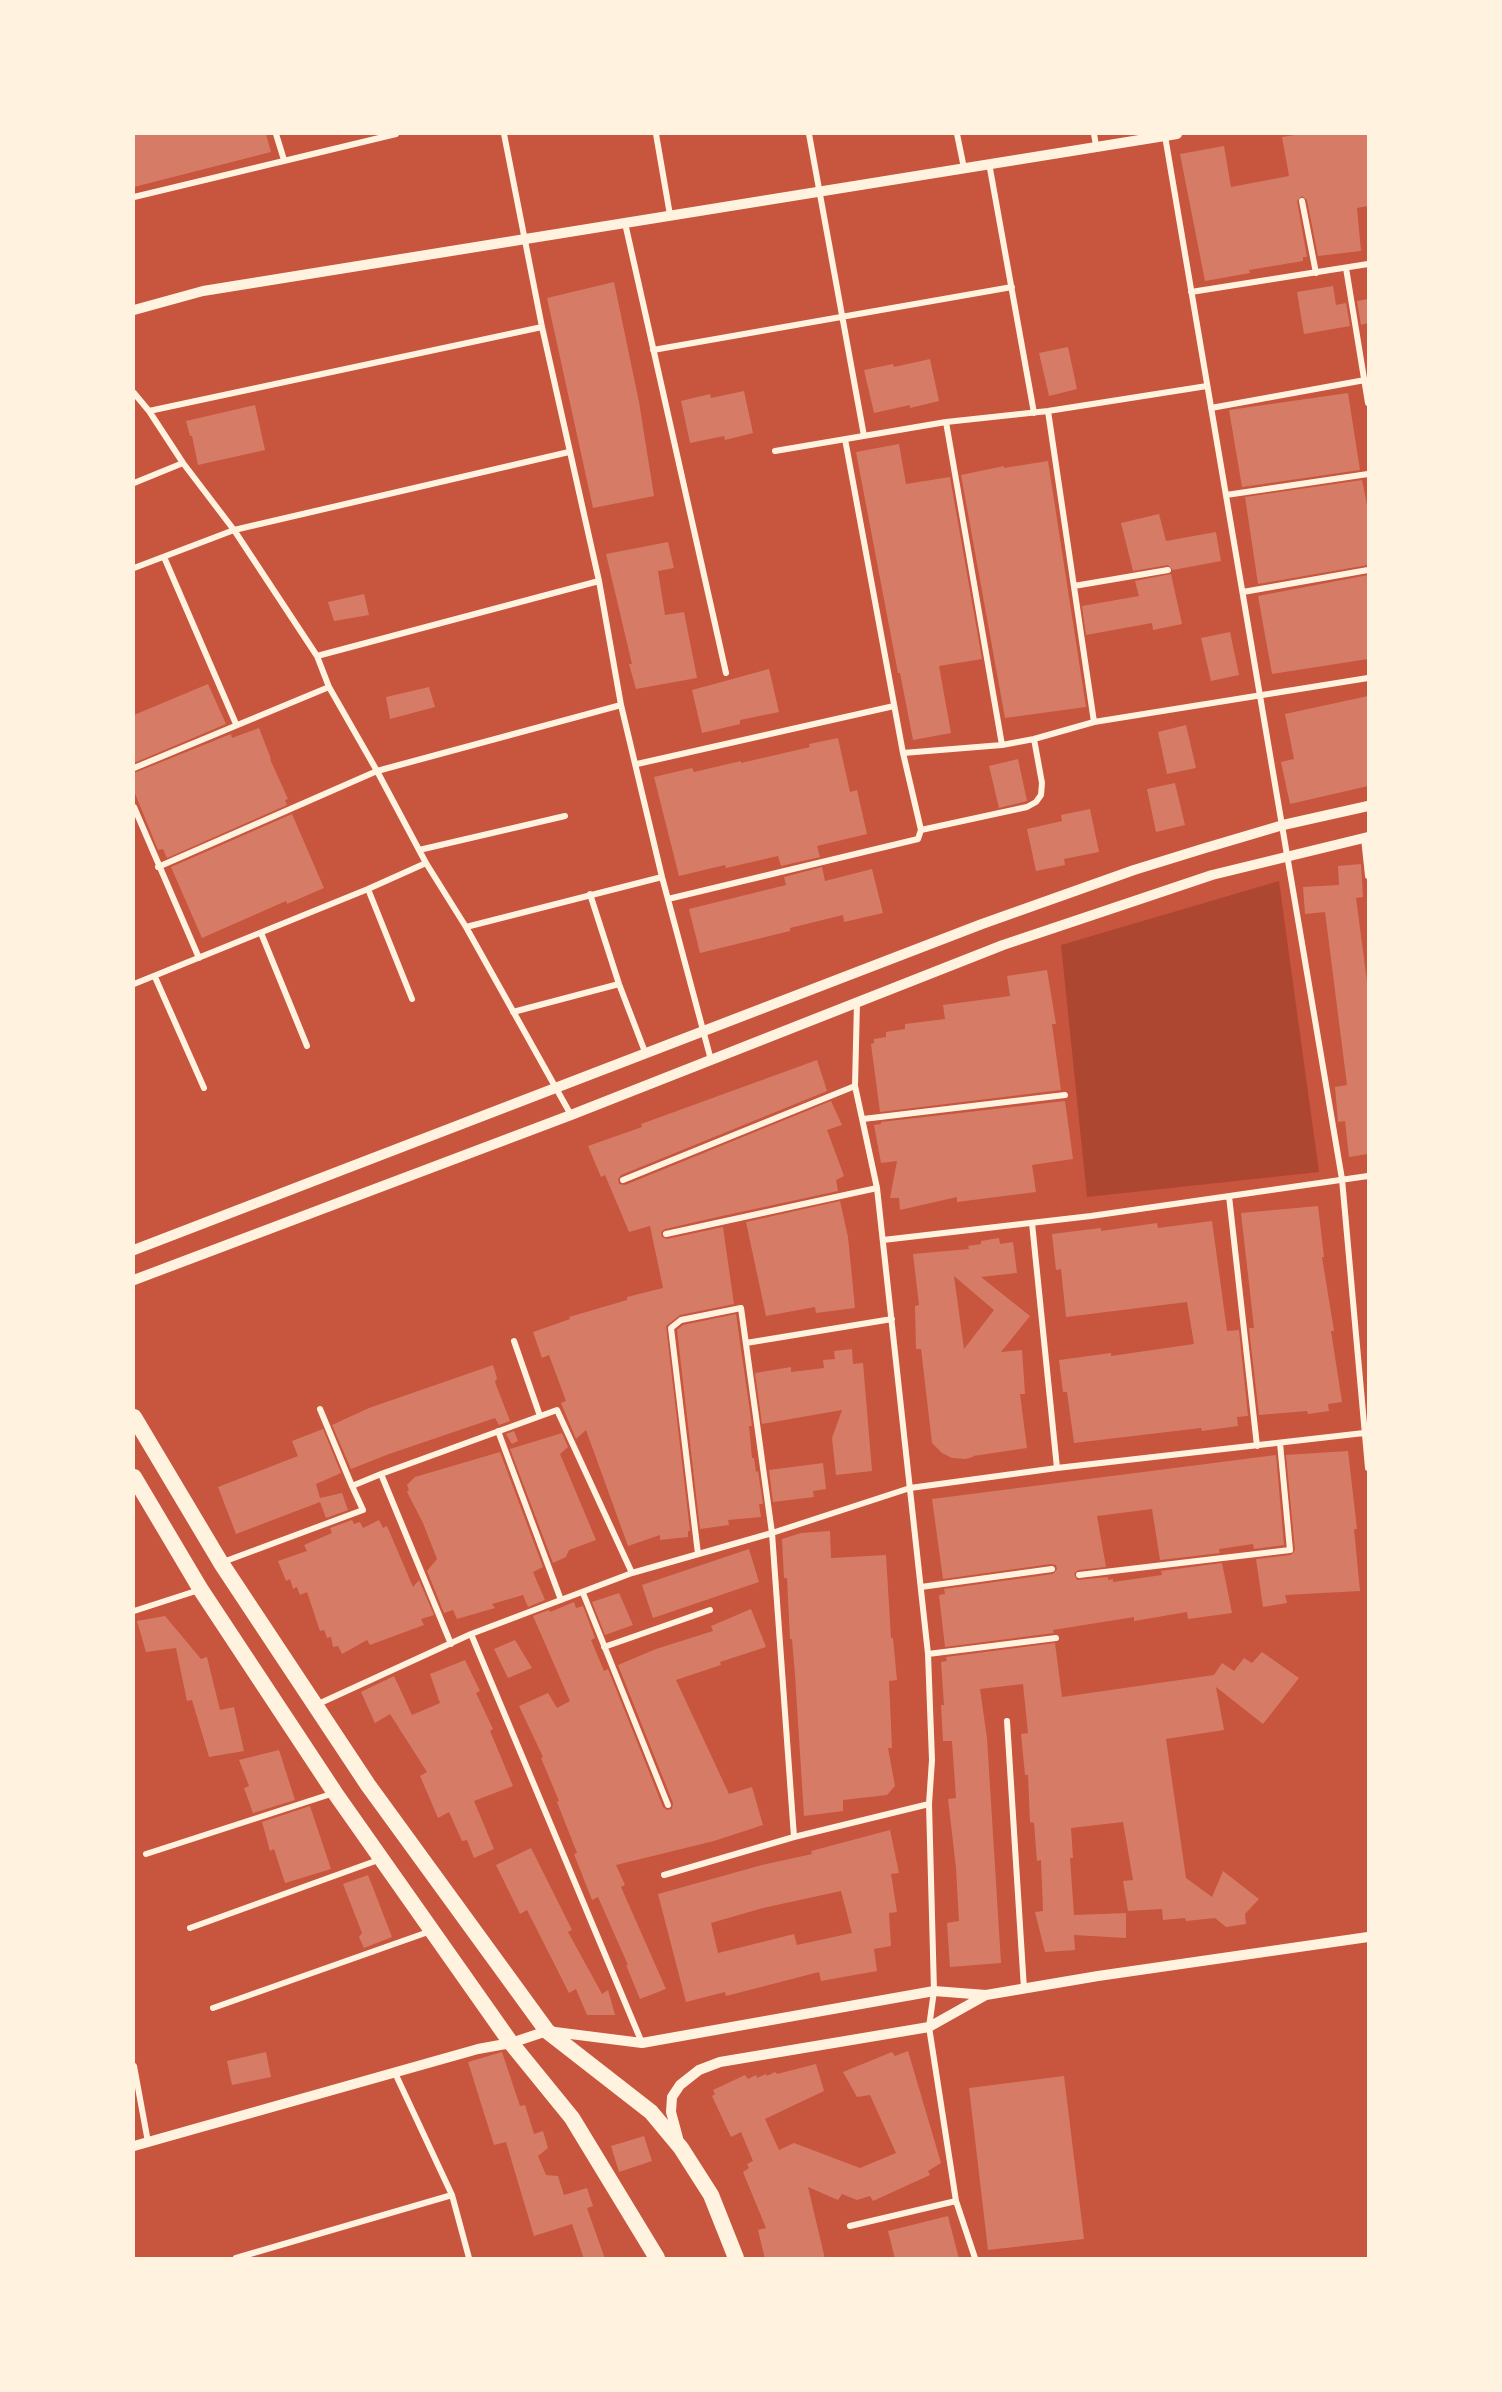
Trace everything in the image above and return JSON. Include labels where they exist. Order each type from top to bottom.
[{"type":"highway","points":[[134,1417],[221,1563],[368,1785],[547,2031],[651,2112],[681,2148],[711,2195],[736,2258]]},
{"type":"highway","points":[[134,1477],[201,1590],[335,1793],[511,2043],[572,2118],[657,2259]]},
{"type":"street","points":[[276,134],[284,160]]},
{"type":"street","points":[[134,197],[396,134]]},
{"type":"street","points":[[504,134],[568,452],[599,580],[621,705],[637,764],[662,877],[711,1060]]},
{"type":"street","points":[[656,134],[670,215]]},
{"type":"street","points":[[809,134],[864,436]]},
{"type":"street","points":[[957,134],[964,168]]},
{"type":"street","points":[[1094,134],[1096,145]]},
{"type":"street","points":[[134,310],[203,291],[1096,145],[1177,134]]},
{"type":"street","points":[[1164,136],[1342,1179],[1368,1468]]},
{"type":"street","points":[[989,163],[1034,413]]},
{"type":"street","points":[[1302,201],[1316,273]]},
{"type":"street","points":[[625,223],[726,673]]},
{"type":"street","points":[[1191,292],[1368,264]]},
{"type":"street","points":[[1346,268],[1368,403]]},
{"type":"street","points":[[653,350],[1012,286]]},
{"type":"street","points":[[149,411],[542,327]]},
{"type":"street","points":[[1211,408],[1365,380]]},
{"type":"street","points":[[775,450],[946,422],[1034,413],[1207,387]]},
{"type":"street","points":[[134,393],[149,411],[183,464],[234,530],[317,656],[329,687],[426,863],[466,927],[571,1115]]},
{"type":"street","points":[[1048,411],[1094,722]]},
{"type":"street","points":[[946,422],[1002,745]]},
{"type":"street","points":[[668,899],[918,839],[921,830],[903,753],[845,440]]},
{"type":"street","points":[[134,568],[234,530],[568,452]]},
{"type":"street","points":[[134,483],[183,464]]},
{"type":"street","points":[[1226,495],[1368,474]]},
{"type":"street","points":[[164,557],[236,724]]},
{"type":"street","points":[[1074,586],[1168,570]]},
{"type":"street","points":[[1243,592],[1368,570]]},
{"type":"street","points":[[317,656],[599,580]]},
{"type":"street","points":[[903,753],[1002,745],[1034,739],[1094,722],[1368,678]]},
{"type":"street","points":[[134,768],[329,687]]},
{"type":"street","points":[[158,867],[377,771],[621,705]]},
{"type":"street","points":[[637,764],[894,706]]},
{"type":"street","points":[[921,830],[1027,807],[1036,802],[1041,795],[1042,783],[1034,739]]},
{"type":"street","points":[[134,1250],[982,924],[1134,870],[1283,825],[1368,806]]},
{"type":"street","points":[[134,807],[199,958]]},
{"type":"street","points":[[419,850],[565,816]]},
{"type":"street","points":[[134,1280],[571,1115],[1032,935],[1212,875],[1366,837],[1368,876]]},
{"type":"street","points":[[134,984],[368,889],[426,863]]},
{"type":"street","points":[[466,927],[662,877]]},
{"type":"street","points":[[368,889],[412,999]]},
{"type":"street","points":[[590,894],[619,984],[645,1052]]},
{"type":"street","points":[[261,933],[307,1046]]},
{"type":"street","points":[[155,977],[204,1088]]},
{"type":"street","points":[[513,1012],[619,984]]},
{"type":"street","points":[[857,1002],[855,1086],[877,1188],[928,1654],[932,1760],[929,1804],[934,1991],[929,2027],[956,2201],[975,2259]]},
{"type":"street","points":[[623,1180],[855,1086]]},
{"type":"street","points":[[863,1119],[1065,1095]]},
{"type":"street","points":[[883,1240],[1032,1223],[1368,1176]]},
{"type":"street","points":[[666,1234],[877,1188]]},
{"type":"street","points":[[1229,1196],[1257,1446]]},
{"type":"street","points":[[1032,1223],[1058,1468]]},
{"type":"street","points":[[698,1554],[671,1328],[681,1320],[741,1308],[772,1533],[794,1837]]},
{"type":"street","points":[[746,1343],[892,1318]]},
{"type":"street","points":[[514,1341],[540,1416]]},
{"type":"street","points":[[221,1563],[363,1510],[320,1409]]},
{"type":"street","points":[[352,1486],[557,1410],[632,1573]]},
{"type":"street","points":[[498,1431],[561,1600]]},
{"type":"street","points":[[315,1706],[471,1634],[632,1573],[772,1533],[910,1488],[1058,1468],[1364,1433]]},
{"type":"street","points":[[1079,1575],[1290,1550],[1280,1443]]},
{"type":"street","points":[[381,1474],[451,1644]]},
{"type":"street","points":[[921,1587],[1052,1569]]},
{"type":"street","points":[[134,1611],[201,1590]]},
{"type":"street","points":[[583,1593],[668,1805]]},
{"type":"street","points":[[604,1647],[711,1610]]},
{"type":"street","points":[[471,1634],[642,2043]]},
{"type":"street","points":[[928,1654],[1056,1638]]},
{"type":"street","points":[[1007,1721],[1024,1989]]},
{"type":"street","points":[[146,1854],[335,1793]]},
{"type":"street","points":[[664,1875],[794,1837],[929,1804]]},
{"type":"street","points":[[189,1928],[381,1859]]},
{"type":"street","points":[[213,2007],[433,1931]]},
{"type":"street","points":[[134,2145],[478,2049],[511,2043],[547,2031],[642,2043],[934,1991],[986,1995],[1368,1937]]},
{"type":"street","points":[[681,2148],[671,2112],[672,2097],[680,2085],[699,2070],[720,2062],[929,2027],[986,1995]]},
{"type":"street","points":[[134,2066],[148,2142]]},
{"type":"street","points":[[395,2073],[452,2195],[469,2259]]},
{"type":"street","points":[[236,2259],[452,2195]]},
{"type":"street","points":[[850,2226],[956,2201]]},
{"type":"shaded area","points":[[1279,881],[1319,1172],[1087,1197],[1061,945]]},
{"type":"building","points":[[134,134],[266,134],[271,152],[134,187]]},
{"type":"building","points":[[1301,134],[1368,134],[1368,206],[1357,208],[1361,251],[1318,256],[1307,200],[1302,196],[1297,201],[1307,257],[1303,257],[1303,261],[1249,270],[1250,273],[1205,281],[1180,154],[1224,146],[1231,187],[1289,176],[1282,137]]},
{"type":"building","points":[[614,282],[639,402],[654,496],[593,508],[547,298]]},
{"type":"building","points":[[1333,286],[1336,305],[1346,303],[1350,326],[1304,334],[1297,292]]},
{"type":"building","points":[[1368,299],[1368,323],[1361,325],[1357,301]]},
{"type":"building","points":[[1068,347],[1077,389],[1049,396],[1039,353]]},
{"type":"building","points":[[930,359],[939,401],[874,413],[864,370],[893,364],[894,367]]},
{"type":"building","points":[[744,391],[753,433],[725,440],[724,436],[690,443],[681,401],[710,394],[711,398]]},
{"type":"building","points":[[1348,393],[1360,470],[1242,487],[1229,410]]},
{"type":"building","points":[[255,405],[265,450],[198,465],[192,436],[190,436],[186,421]]},
{"type":"building","points":[[899,444],[906,484],[950,477],[982,659],[939,666],[951,733],[913,740],[856,452]]},
{"type":"building","points":[[1048,461],[1086,707],[1005,718],[961,475],[1004,466],[1004,468]]},
{"type":"building","points":[[1362,480],[1368,510],[1368,565],[1258,584],[1245,497]]},
{"type":"building","points":[[1159,514],[1166,541],[1216,532],[1221,561],[1173,570],[1168,565],[1133,571],[1121,523]]},
{"type":"building","points":[[668,542],[674,568],[658,571],[665,615],[684,612],[697,678],[636,689],[606,554]]},
{"type":"building","points":[[1171,574],[1182,624],[1153,630],[1152,623],[1086,635],[1082,606],[1139,596],[1135,581]]},
{"type":"building","points":[[1368,575],[1368,659],[1272,674],[1258,596]]},
{"type":"building","points":[[364,594],[369,615],[334,621],[328,602]]},
{"type":"building","points":[[1230,632],[1239,675],[1211,681],[1201,638]]},
{"type":"building","points":[[769,669],[779,712],[740,720],[740,724],[702,733],[692,690]]},
{"type":"building","points":[[208,684],[226,724],[134,763],[134,715]]},
{"type":"building","points":[[429,687],[435,707],[390,719],[386,697]]},
{"type":"building","points":[[1368,696],[1368,786],[1290,804],[1281,762],[1294,759],[1285,714]]},
{"type":"building","points":[[1186,725],[1196,768],[1167,774],[1158,732]]},
{"type":"building","points":[[259,728],[288,799],[285,800],[287,805],[167,858],[163,849],[158,850],[134,791],[134,773],[231,734],[232,738]]},
{"type":"building","points":[[838,738],[850,792],[857,790],[867,834],[817,846],[820,857],[781,866],[778,856],[679,876],[654,777],[692,768],[694,772],[741,761],[741,763]]},
{"type":"building","points":[[1018,759],[1027,801],[999,808],[989,766]]},
{"type":"building","points":[[1175,783],[1185,825],[1156,832],[1147,789]]},
{"type":"building","points":[[1090,809],[1099,852],[1064,859],[1065,865],[1036,871],[1027,829],[1062,821],[1061,815]]},
{"type":"building","points":[[292,814],[324,888],[287,904],[286,901],[202,938],[171,867]]},
{"type":"building","points":[[1361,864],[1363,897],[1356,898],[1368,989],[1368,1154],[1349,1157],[1345,1121],[1338,1122],[1335,1087],[1347,1085],[1325,912],[1305,914],[1303,887],[1339,885],[1338,866]]},
{"type":"building","points":[[822,867],[825,881],[872,869],[883,913],[844,922],[843,915],[790,928],[790,931],[700,953],[689,909],[786,885],[784,877]]},
{"type":"building","points":[[1047,970],[1056,1024],[1052,1024],[1061,1090],[880,1112],[871,1044],[874,1043],[874,1039],[886,1037],[886,1032],[905,1029],[905,1024],[945,1019],[943,1005],[1010,996],[1007,976]]},
{"type":"building","points":[[817,1060],[827,1091],[621,1175],[618,1179],[619,1184],[625,1185],[831,1101],[842,1125],[827,1130],[844,1176],[836,1180],[838,1191],[665,1229],[661,1232],[662,1237],[667,1239],[723,1227],[734,1304],[680,1315],[666,1326],[690,1531],[688,1531],[688,1537],[660,1540],[660,1535],[628,1546],[586,1430],[576,1439],[561,1403],[566,1401],[549,1355],[542,1358],[533,1332],[570,1319],[569,1317],[627,1300],[627,1297],[663,1288],[650,1226],[629,1232],[605,1175],[601,1177],[588,1146],[642,1127],[641,1124]]},
{"type":"building","points":[[1065,1101],[1073,1159],[1032,1165],[1036,1192],[957,1202],[957,1197],[900,1210],[899,1198],[890,1198],[897,1161],[881,1163],[874,1125],[881,1124],[881,1122]]},
{"type":"building","points":[[840,1201],[848,1237],[855,1308],[816,1313],[815,1307],[766,1316],[746,1222]]},
{"type":"building","points":[[1318,1206],[1324,1257],[1322,1257],[1334,1331],[1331,1331],[1342,1402],[1328,1404],[1329,1411],[1259,1415],[1249,1328],[1254,1328],[1241,1213]]},
{"type":"building","points":[[1212,1221],[1227,1331],[1239,1330],[1248,1416],[1237,1417],[1238,1426],[1202,1431],[1201,1428],[1074,1443],[1067,1392],[1063,1392],[1059,1360],[1111,1353],[1111,1356],[1194,1344],[1187,1302],[1066,1317],[1061,1269],[1056,1270],[1052,1234],[1101,1228],[1101,1231],[1157,1223],[1158,1228]]},
{"type":"building","points":[[999,1238],[1000,1244],[1013,1242],[1017,1273],[981,1277],[1030,1316],[1001,1352],[1022,1350],[1025,1394],[1020,1394],[1027,1448],[965,1459],[952,1458],[942,1453],[932,1443],[921,1349],[916,1349],[915,1306],[919,1305],[913,1254],[969,1249],[968,1246],[981,1244],[981,1241]],"holes":[[[954,1276],[994,1310],[964,1349]]]},
{"type":"building","points":[[736,1314],[752,1426],[749,1426],[752,1458],[754,1458],[756,1472],[758,1471],[763,1504],[759,1504],[761,1517],[728,1520],[729,1525],[700,1529],[677,1330],[683,1325]]},
{"type":"building","points":[[852,1349],[853,1364],[863,1363],[872,1471],[836,1475],[832,1438],[842,1410],[762,1424],[755,1373],[791,1367],[791,1372],[824,1368],[823,1360],[835,1359],[834,1351]]},
{"type":"building","points":[[493,1365],[497,1378],[495,1382],[510,1421],[499,1425],[495,1418],[351,1469],[332,1425],[369,1408]]},
{"type":"building","points":[[323,1429],[341,1473],[316,1484],[320,1498],[342,1493],[348,1510],[326,1518],[320,1502],[236,1534],[218,1487],[298,1456],[292,1441]]},
{"type":"building","points":[[514,1431],[518,1441],[512,1444],[506,1434]]},
{"type":"building","points":[[562,1433],[568,1447],[560,1454],[596,1540],[569,1550],[566,1557],[553,1563],[510,1449]]},
{"type":"building","points":[[1348,1451],[1357,1529],[1354,1529],[1360,1591],[1285,1595],[1287,1603],[1263,1607],[1256,1559],[1291,1555],[1295,1550],[1286,1455]]},
{"type":"building","points":[[500,1452],[543,1567],[533,1572],[545,1600],[528,1607],[523,1595],[492,1604],[495,1608],[457,1619],[453,1610],[444,1613],[427,1571],[437,1559],[423,1523],[407,1492],[409,1490],[407,1485],[415,1477]]},
{"type":"building","points":[[1276,1455],[1284,1545],[1254,1549],[1253,1544],[1219,1549],[1220,1553],[1160,1560],[1152,1509],[1097,1516],[1106,1567],[1078,1570],[1074,1574],[1077,1580],[1108,1577],[1108,1580],[1113,1579],[1113,1582],[1162,1575],[1161,1571],[1222,1563],[1232,1613],[1188,1619],[1187,1612],[1134,1621],[1134,1617],[1053,1630],[1054,1633],[945,1647],[939,1595],[945,1594],[944,1589],[1053,1574],[1057,1569],[1056,1565],[1051,1564],[943,1579],[932,1499]]},
{"type":"building","points":[[823,1463],[826,1489],[813,1491],[814,1497],[773,1502],[769,1470]]},
{"type":"building","points":[[352,1520],[354,1524],[360,1522],[363,1528],[379,1520],[383,1528],[387,1526],[413,1587],[419,1580],[434,1615],[421,1619],[424,1625],[370,1645],[367,1640],[342,1654],[338,1646],[333,1647],[331,1637],[327,1638],[324,1630],[320,1631],[307,1592],[300,1595],[297,1587],[293,1589],[290,1579],[286,1581],[278,1561],[307,1551],[304,1545],[332,1533],[330,1528]]},
{"type":"building","points":[[830,1531],[831,1558],[886,1555],[891,1638],[893,1638],[897,1680],[889,1681],[892,1748],[888,1748],[895,1786],[887,1795],[843,1800],[843,1811],[804,1816],[795,1675],[782,1539],[801,1533]]},
{"type":"building","points":[[749,1549],[759,1582],[653,1618],[642,1585]]},
{"type":"building","points":[[619,1593],[633,1625],[605,1635],[592,1602]]},
{"type":"building","points":[[574,1602],[576,1608],[583,1606],[595,1638],[591,1640],[604,1671],[608,1669],[663,1807],[667,1810],[672,1809],[673,1803],[618,1665],[656,1649],[713,1631],[711,1626],[751,1609],[766,1647],[676,1680],[729,1794],[752,1787],[763,1825],[714,1841],[616,1865],[625,1885],[621,1887],[666,1989],[640,1999],[626,1965],[628,1965],[598,1897],[592,1900],[574,1854],[577,1853],[557,1802],[559,1801],[541,1758],[543,1757],[519,1706],[548,1693],[557,1708],[570,1701],[533,1616]]},
{"type":"building","points":[[165,1616],[201,1659],[207,1657],[220,1710],[234,1707],[244,1751],[209,1757],[192,1700],[187,1701],[176,1648],[146,1652],[137,1621]]},
{"type":"building","points":[[515,1640],[532,1668],[508,1678],[494,1649]]},
{"type":"building","points":[[1055,1643],[1062,1697],[1214,1675],[1222,1663],[1234,1671],[1244,1658],[1252,1663],[1262,1652],[1299,1678],[1263,1724],[1216,1687],[1224,1730],[1166,1739],[1186,1878],[1212,1897],[1223,1871],[1259,1899],[1245,1914],[1246,1924],[1226,1927],[1215,1918],[1186,1921],[1185,1918],[1163,1920],[1162,1909],[1128,1911],[1123,1881],[1133,1880],[1123,1822],[1071,1828],[1073,1858],[1070,1858],[1074,1915],[1126,1913],[1126,1938],[1074,1935],[1075,1950],[1045,1952],[1035,1912],[1043,1911],[1041,1860],[1037,1861],[1034,1823],[1030,1822],[1028,1775],[1025,1775],[1021,1734],[1028,1733],[1023,1684],[980,1689],[987,1738],[1001,1963],[950,1967],[947,1923],[959,1921],[948,1799],[956,1798],[952,1741],[943,1741],[941,1705],[944,1705],[941,1662],[947,1661],[946,1657]]},
{"type":"building","points":[[465,1660],[480,1691],[476,1693],[493,1729],[490,1731],[513,1786],[474,1801],[494,1849],[474,1858],[467,1840],[462,1841],[449,1812],[438,1818],[420,1776],[427,1772],[390,1714],[375,1723],[361,1692],[394,1676],[412,1715],[440,1703],[430,1674]]},
{"type":"building","points":[[279,1750],[295,1800],[253,1813],[244,1788],[249,1786],[239,1760]]},
{"type":"building","points":[[310,1806],[331,1869],[285,1883],[274,1849],[270,1851],[262,1822]]},
{"type":"building","points":[[890,1830],[899,1873],[891,1874],[897,1912],[889,1913],[891,1946],[874,1949],[877,1971],[821,1981],[819,1972],[726,1996],[725,1992],[686,2002],[658,1894],[762,1865],[812,1854],[811,1851]],"holes":[[[841,1891],[852,1933],[797,1945],[794,1934],[718,1953],[711,1923],[763,1908]]]},
{"type":"building","points":[[531,1848],[572,1930],[568,1932],[602,1994],[608,1990],[615,2015],[587,2015],[576,1989],[569,1993],[527,1910],[520,1914],[496,1865]]},
{"type":"building","points":[[368,1875],[392,1937],[364,1948],[359,1937],[362,1933],[343,1884]]},
{"type":"building","points":[[908,2051],[941,2163],[928,2171],[930,2175],[873,2201],[870,2196],[857,2200],[842,2194],[838,2200],[808,2187],[825,2259],[765,2259],[758,2230],[766,2228],[743,2172],[749,2168],[747,2164],[753,2161],[741,2132],[731,2137],[712,2096],[715,2094],[713,2090],[745,2075],[748,2079],[756,2075],[757,2078],[766,2074],[767,2076],[775,2072],[777,2074],[816,2064],[824,2091],[765,2119],[779,2150],[794,2143],[860,2168],[896,2153],[870,2095],[857,2097],[843,2072],[892,2052],[895,2056]]},
{"type":"building","points":[[266,2052],[271,2077],[232,2085],[227,2061]]},
{"type":"building","points":[[502,2052],[520,2106],[525,2105],[534,2134],[543,2131],[548,2148],[538,2156],[546,2175],[558,2176],[564,2195],[587,2188],[593,2206],[587,2208],[605,2259],[584,2259],[572,2224],[534,2236],[506,2142],[494,2145],[468,2062]]},
{"type":"building","points":[[1064,2076],[1084,2239],[988,2250],[969,2088]]},
{"type":"building","points":[[644,2136],[652,2161],[619,2172],[611,2146]]},
{"type":"building","points":[[948,2216],[959,2259],[895,2259],[888,2231]]}]
